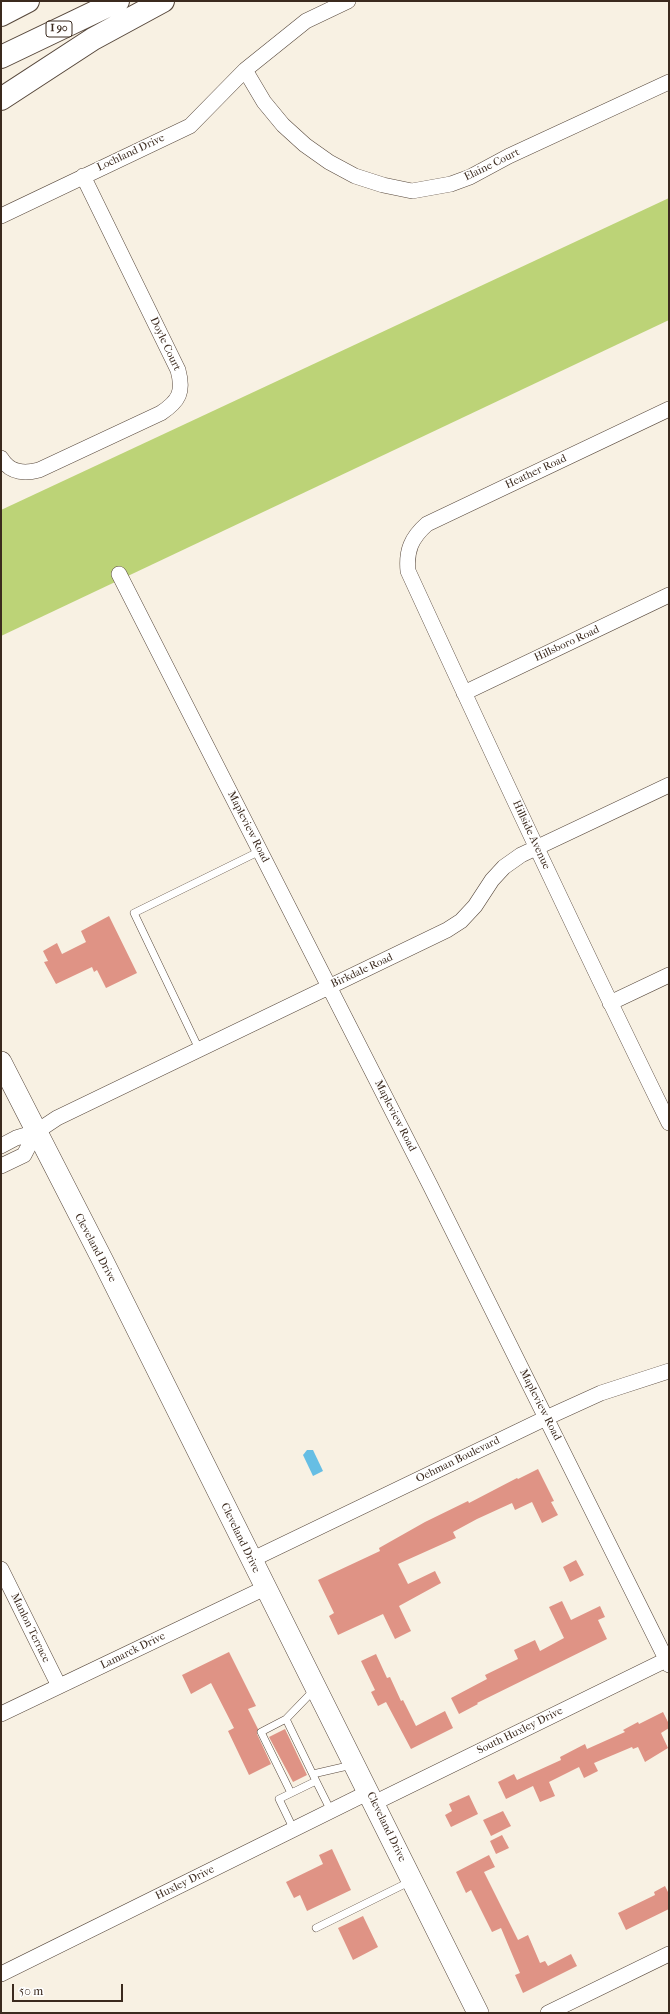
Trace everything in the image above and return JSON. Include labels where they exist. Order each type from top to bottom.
[{"type":"highway","points":[[1,15],[28,1]]},
{"type":"highway","name":"I 90","points":[[1,57],[118,1]]},
{"type":"highway","points":[[1,99],[93,38],[164,1]]},
{"type":"street","name":"Lochland Drive","points":[[1,216],[190,126],[306,21],[348,1]]},
{"type":"street","name":"Elaine Court","points":[[247,74],[264,102],[283,125],[329,162],[355,176],[412,192],[450,184],[470,177],[509,156],[669,82]]},
{"type":"street","name":"Doyle Court","points":[[1,458],[9,467],[16,471],[26,472],[39,470],[161,413],[172,406],[179,395],[182,384],[178,370],[83,176]]},
{"type":"street","name":"Heather Road","points":[[410,543],[417,532],[426,524],[669,409]]},
{"type":"street","name":"Hillside Avenue","points":[[410,543],[407,558],[408,571],[610,1003],[669,1123]]},
{"type":"street","name":"Mapleview Road","points":[[119,574],[329,987],[668,1662]]},
{"type":"street","name":"Hillsboro Road","points":[[464,693],[669,596]]},
{"type":"street","name":"Birkdale Road","points":[[36,1132],[57,1118],[447,930],[461,921],[475,906],[492,880],[504,867],[521,855],[669,785]]},
{"type":"street","points":[[610,1003],[669,975]]},
{"type":"street","name":"Cleveland Drive","points":[[1,1062],[103,1261],[478,2013]]},
{"type":"street","points":[[1,1146],[16,1138],[36,1132]]},
{"type":"street","points":[[1,1166],[24,1155],[36,1132]]},
{"type":"street","name":"Oehman Boulevard","points":[[251,1560],[546,1418],[601,1394],[669,1371]]},
{"type":"street","name":"Manlon Terrace","points":[[1,1569],[59,1686]]},
{"type":"street","name":"Lamarck Drive","points":[[1,1714],[265,1588]]},
{"type":"street","name":"South Huxley Drive","points":[[372,1798],[668,1662]]},
{"type":"street","name":"Huxley Drive","points":[[1,1974],[331,1811],[372,1798]]},
{"type":"street","points":[[548,2013],[669,1954]]},
{"type":"lane","points":[[199,1049],[134,913],[260,851]]},
{"type":"lane","points":[[291,1793],[279,1760],[261,1732],[286,1719],[316,1688]]},
{"type":"lane","points":[[286,1719],[299,1750],[313,1774],[331,1811]]},
{"type":"lane","points":[[313,1774],[355,1765]]},
{"type":"lane","points":[[294,1830],[279,1799],[316,1781]]},
{"type":"lane","points":[[316,1928],[413,1880]]},
{"type":"green space","points":[[669,198],[669,320],[1,636],[1,510]]},
{"type":"water","points":[[307,1450],[313,1450],[323,1471],[313,1476],[303,1455]]},
{"type":"building","points":[[109,916],[137,973],[106,988],[97,970],[94,972],[92,967],[56,984],[44,962],[48,961],[43,951],[57,943],[62,954],[86,942],[81,931]]},
{"type":"building","points":[[538,1469],[554,1501],[551,1502],[558,1515],[542,1523],[532,1502],[515,1510],[512,1503],[453,1532],[456,1538],[398,1564],[408,1584],[435,1571],[441,1583],[399,1606],[411,1631],[395,1639],[383,1614],[338,1635],[329,1616],[334,1613],[318,1580],[380,1551],[379,1548],[425,1522],[468,1501],[469,1503],[517,1478],[518,1479]]},
{"type":"building","points":[[576,1560],[584,1575],[570,1582],[563,1567]]},
{"type":"building","points":[[562,1601],[571,1620],[600,1606],[605,1617],[598,1620],[607,1639],[477,1703],[478,1704],[459,1714],[451,1698],[487,1679],[485,1675],[518,1659],[514,1650],[535,1640],[540,1651],[564,1638],[549,1607]]},
{"type":"building","points":[[229,1652],[256,1706],[248,1709],[258,1729],[257,1734],[271,1764],[249,1775],[228,1731],[234,1728],[211,1683],[191,1694],[182,1675]]},
{"type":"building","points":[[376,1654],[387,1678],[390,1677],[401,1701],[403,1700],[416,1726],[445,1711],[453,1728],[411,1749],[386,1702],[378,1706],[371,1692],[375,1690],[361,1661]]},
{"type":"building","points":[[663,1712],[669,1724],[669,1728],[661,1733],[668,1748],[645,1762],[638,1747],[633,1749],[632,1747],[594,1763],[598,1771],[584,1778],[579,1767],[549,1782],[555,1796],[540,1802],[533,1786],[506,1799],[498,1782],[514,1774],[517,1780],[561,1760],[560,1757],[585,1744],[587,1749],[625,1732],[623,1730],[638,1722],[639,1724]]},
{"type":"building","points":[[285,1729],[307,1775],[293,1782],[269,1737]]},
{"type":"building","points":[[469,1795],[478,1814],[451,1827],[445,1815],[452,1811],[449,1804]]},
{"type":"building","points":[[503,1811],[511,1826],[491,1836],[483,1820]]},
{"type":"building","points":[[502,1835],[509,1848],[496,1854],[490,1841]]},
{"type":"building","points":[[332,1849],[351,1890],[307,1911],[300,1895],[294,1898],[286,1882],[323,1864],[319,1855]]},
{"type":"building","points":[[489,1855],[495,1867],[484,1872],[518,1940],[528,1935],[540,1963],[545,1961],[548,1966],[571,1954],[577,1966],[523,1993],[515,1975],[520,1973],[501,1928],[492,1932],[471,1890],[466,1893],[456,1872]]},
{"type":"building","points":[[665,1886],[669,1894],[669,1909],[626,1930],[618,1913],[655,1895],[654,1892]]},
{"type":"building","points":[[363,1916],[378,1947],[353,1960],[338,1928]]}]
